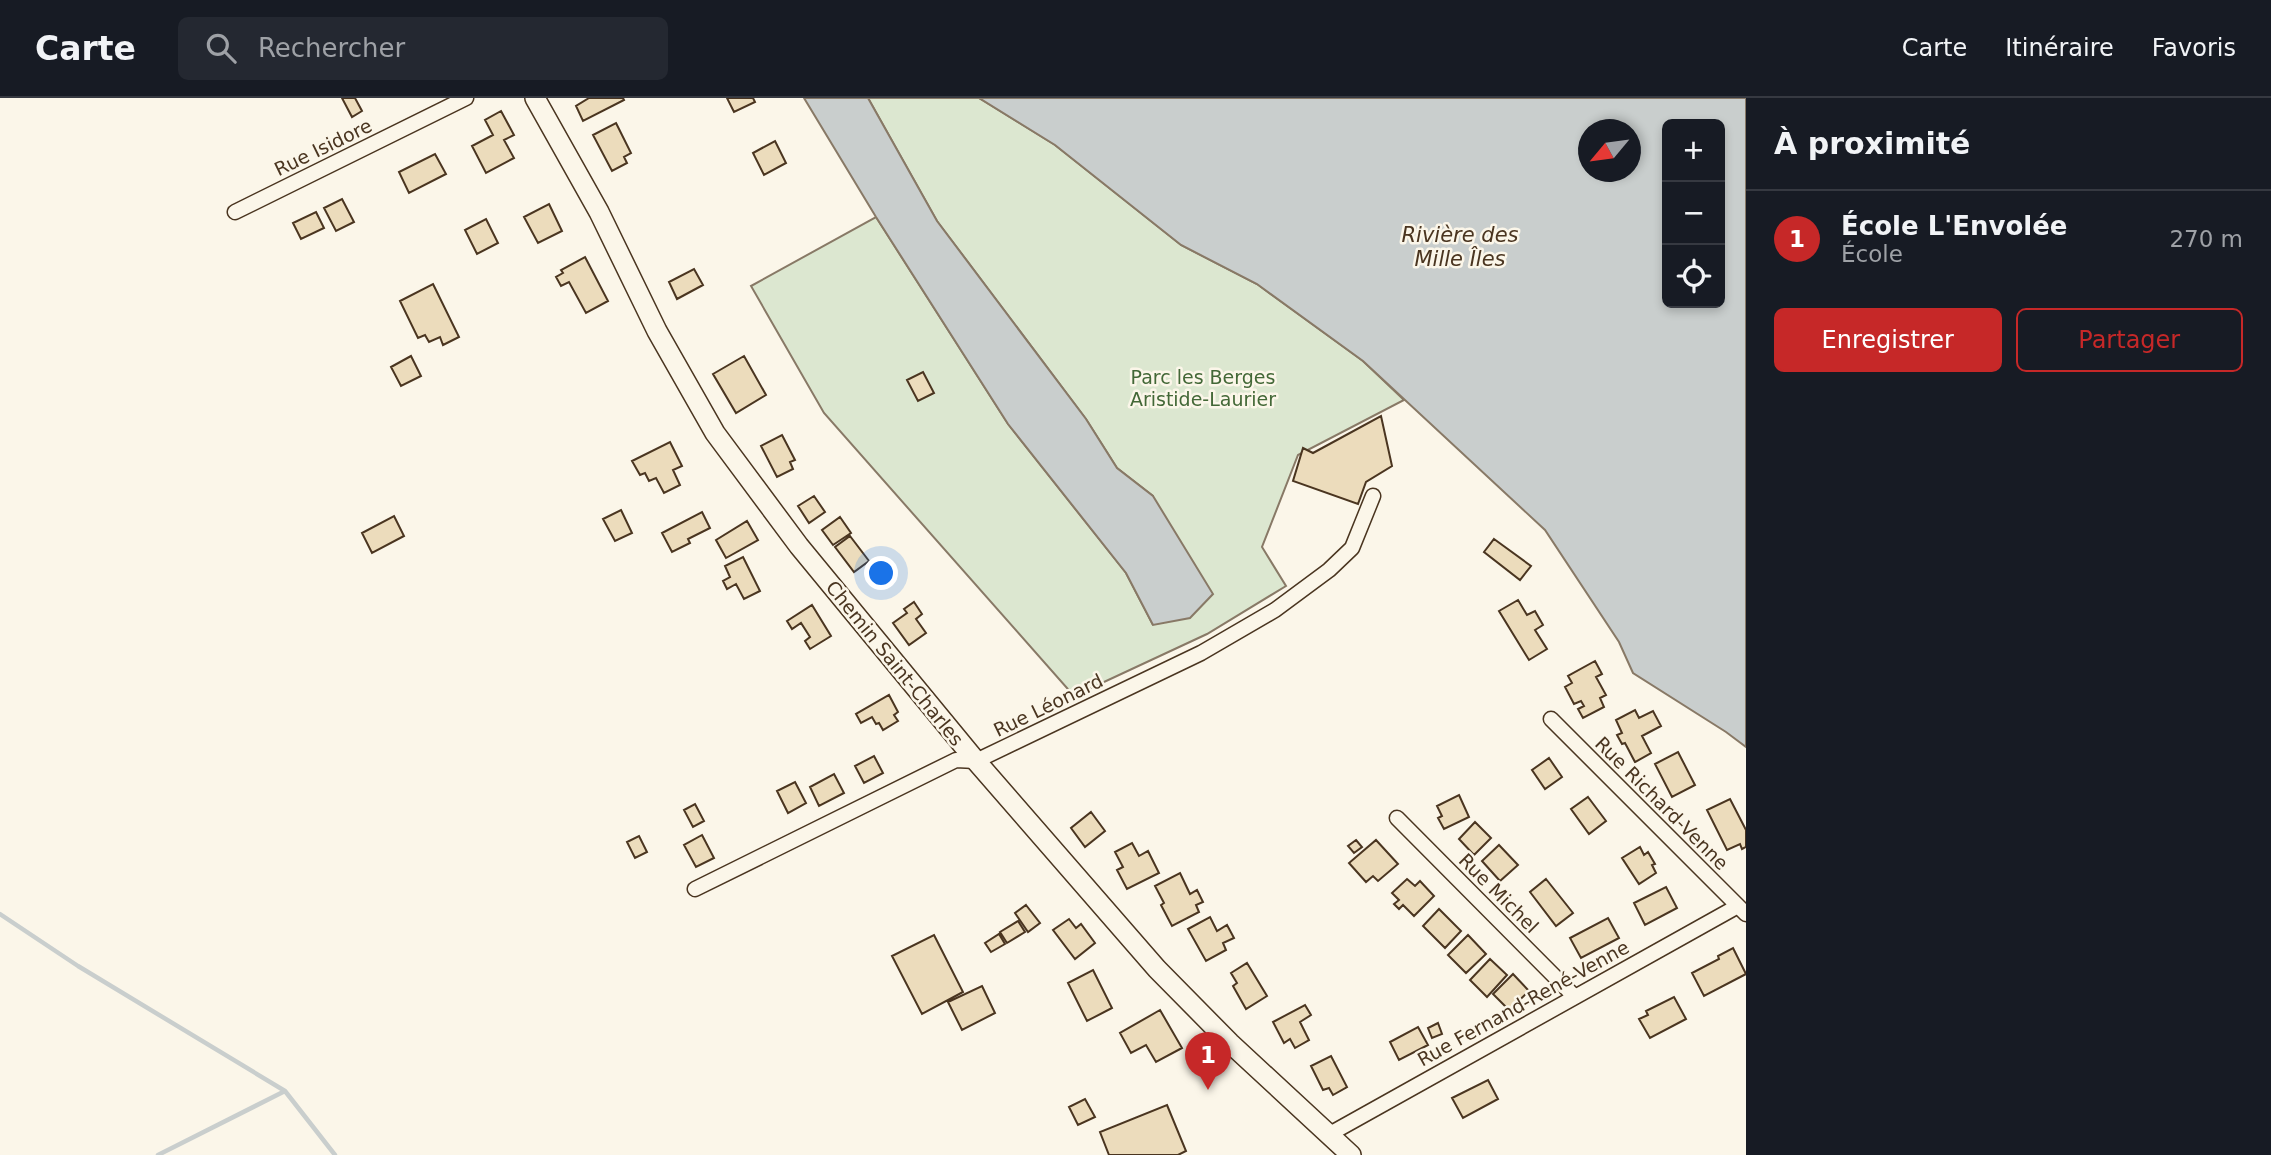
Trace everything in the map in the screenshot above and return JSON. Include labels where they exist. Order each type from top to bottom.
[{"type":"main road","name":"Chemin Saint-Charles","points":[[535,98],[599,212],[657,331],[715,433],[799,546],[976,761],[1157,969],[1230,1044],[1351,1155]]},
{"type":"street","name":"Rue Isidore","points":[[235,212],[466,98]]},
{"type":"street","name":"Rue Léonard","points":[[695,889],[956,760],[976,761],[1201,653],[1276,610],[1329,570],[1352,548],[1373,496]]},
{"type":"street","name":"Rue Richard-Venne","points":[[1551,719],[1742,910]]},
{"type":"street","name":"Rue Michel","points":[[1397,818],[1574,996]]},
{"type":"street","name":"Rue Fernand-René-Venne","points":[[1328,1135],[1574,996],[1742,910]]},
{"type":"green space","name":"Parc les Berges Aristide-Laurier","points":[[868,98],[979,98],[1055,145],[1181,245],[1257,284],[1363,361],[1404,400],[1298,455],[1262,547],[1286,586],[1207,634],[1074,696],[824,413],[751,286],[876,217],[1008,424],[1126,573],[1153,625],[1153,496],[1117,468],[1086,419],[937,221]]},
{"type":"water","points":[[804,98],[868,98],[937,221],[1086,419],[1117,468],[1153,496],[1213,594],[1190,618],[1153,625],[1126,573],[1008,424]]},
{"type":"water","name":"Rivière des Mille Îles","points":[[979,98],[1746,98],[1746,747],[1633,673],[1619,642],[1545,530],[1363,361],[1257,284],[1181,245],[1055,145]]},
{"type":"building","points":[[342,98],[355,98],[362,111],[352,117]]},
{"type":"building","points":[[589,98],[624,100],[583,121],[576,106]]},
{"type":"building","points":[[727,98],[753,98],[755,102],[734,112]]},
{"type":"building","points":[[501,111],[514,135],[504,140],[514,158],[486,173],[472,146],[493,135],[485,120]]},
{"type":"building","points":[[616,123],[631,153],[624,157],[627,163],[612,171],[593,135]]},
{"type":"building","points":[[775,141],[786,163],[764,175],[753,153]]},
{"type":"building","points":[[435,154],[446,174],[409,193],[399,172]]},
{"type":"building","points":[[342,199],[354,222],[336,231],[324,208]]},
{"type":"building","points":[[549,204],[562,231],[538,243],[524,217]]},
{"type":"building","points":[[316,212],[324,228],[301,239],[293,223]]},
{"type":"building","points":[[486,219],[498,243],[477,254],[465,230]]},
{"type":"building","points":[[585,257],[608,301],[586,313],[569,282],[561,286],[556,277],[563,273],[561,270]]},
{"type":"building","points":[[694,269],[703,285],[677,299],[669,282]]},
{"type":"building","points":[[433,284],[459,337],[443,345],[440,337],[429,342],[425,335],[418,338],[400,301]]},
{"type":"building","points":[[411,356],[421,376],[401,386],[391,367]]},
{"type":"building","points":[[744,356],[766,395],[736,413],[713,374]]},
{"type":"building","points":[[923,372],[934,393],[918,401],[907,380]]},
{"type":"building","points":[[1381,416],[1392,466],[1366,482],[1358,504],[1293,481],[1303,448],[1313,453]]},
{"type":"building","points":[[782,435],[795,460],[790,462],[793,469],[777,477],[761,446]]},
{"type":"building","points":[[670,442],[682,466],[673,470],[680,485],[664,493],[656,478],[649,481],[645,473],[640,475],[632,461]]},
{"type":"building","points":[[814,496],[825,512],[809,523],[798,506]]},
{"type":"building","points":[[621,510],[632,533],[615,541],[603,519]]},
{"type":"building","points":[[702,512],[710,528],[688,539],[690,543],[672,552],[662,533]]},
{"type":"building","points":[[394,516],[404,536],[372,553],[362,533]]},
{"type":"building","points":[[840,517],[851,533],[833,545],[822,530]]},
{"type":"building","points":[[747,521],[758,540],[726,558],[716,540]]},
{"type":"building","points":[[850,536],[869,561],[854,572],[835,547]]},
{"type":"building","points":[[1494,539],[1531,566],[1520,580],[1484,552]]},
{"type":"building","points":[[743,557],[760,591],[744,599],[736,584],[727,589],[723,581],[730,577],[725,566]]},
{"type":"building","points":[[1518,600],[1527,615],[1535,611],[1543,625],[1535,630],[1547,649],[1529,660],[1499,611]]},
{"type":"building","points":[[914,602],[922,614],[916,619],[926,633],[909,645],[893,623],[907,613],[904,609]]},
{"type":"building","points":[[812,605],[831,636],[810,649],[805,641],[810,637],[801,623],[792,629],[787,621]]},
{"type":"building","points":[[1595,661],[1602,674],[1596,677],[1606,695],[1600,698],[1604,707],[1583,718],[1578,709],[1584,706],[1581,701],[1574,704],[1565,687],[1572,683],[1568,676]]},
{"type":"building","points":[[889,695],[898,712],[894,715],[898,721],[883,730],[872,717],[861,723],[856,714]]},
{"type":"building","points":[[1635,710],[1639,718],[1653,711],[1661,726],[1642,736],[1651,753],[1635,762],[1625,743],[1622,744],[1617,735],[1622,733],[1616,720]]},
{"type":"building","points":[[1678,752],[1695,785],[1672,797],[1655,764]]},
{"type":"building","points":[[874,756],[883,773],[864,783],[855,766]]},
{"type":"building","points":[[1549,758],[1562,777],[1545,789],[1532,770]]},
{"type":"building","points":[[834,774],[844,793],[819,806],[810,787]]},
{"type":"building","points":[[795,782],[806,803],[788,813],[777,791]]},
{"type":"building","points":[[1459,795],[1469,817],[1444,829],[1438,818],[1442,816],[1437,806]]},
{"type":"building","points":[[1588,797],[1606,821],[1589,834],[1571,809]]},
{"type":"building","points":[[1730,799],[1746,830],[1746,847],[1742,849],[1740,844],[1727,850],[1707,810]]},
{"type":"building","points":[[695,804],[704,821],[693,827],[684,810]]},
{"type":"building","points":[[1091,812],[1105,831],[1085,847],[1071,828]]},
{"type":"building","points":[[1475,822],[1491,838],[1474,855],[1459,839]]},
{"type":"building","points":[[702,835],[714,858],[696,867],[684,845]]},
{"type":"building","points":[[639,836],[647,852],[635,858],[627,842]]},
{"type":"building","points":[[1356,840],[1362,847],[1354,853],[1348,846]]},
{"type":"building","points":[[1376,840],[1398,864],[1378,881],[1373,876],[1366,882],[1349,863]]},
{"type":"building","points":[[1132,843],[1139,856],[1148,851],[1159,873],[1127,889],[1117,870],[1123,867],[1115,852]]},
{"type":"building","points":[[1499,845],[1518,865],[1500,881],[1482,861]]},
{"type":"building","points":[[1640,847],[1644,855],[1648,852],[1655,864],[1652,865],[1656,873],[1639,884],[1622,858]]},
{"type":"building","points":[[1180,873],[1190,894],[1197,890],[1203,902],[1196,905],[1199,912],[1172,926],[1155,886]]},
{"type":"building","points":[[1407,879],[1415,886],[1420,881],[1434,896],[1414,916],[1403,905],[1399,909],[1394,904],[1399,900],[1392,893]]},
{"type":"building","points":[[1546,879],[1573,913],[1556,926],[1530,892]]},
{"type":"building","points":[[1666,887],[1677,908],[1645,925],[1634,903]]},
{"type":"building","points":[[1026,905],[1040,923],[1028,932],[1015,913]]},
{"type":"building","points":[[1439,909],[1461,931],[1445,948],[1423,926]]},
{"type":"building","points":[[1210,917],[1217,931],[1227,925],[1234,938],[1223,943],[1226,950],[1206,961],[1188,929]]},
{"type":"building","points":[[1608,918],[1619,938],[1581,958],[1570,938]]},
{"type":"building","points":[[1069,919],[1076,928],[1081,924],[1095,943],[1075,959],[1053,930]]},
{"type":"building","points":[[1018,921],[1025,932],[1007,943],[1000,932]]},
{"type":"building","points":[[999,934],[1005,944],[991,952],[985,943]]},
{"type":"building","points":[[934,935],[963,992],[922,1014],[892,956]]},
{"type":"building","points":[[1468,935],[1486,954],[1466,973],[1448,955]]},
{"type":"building","points":[[1733,948],[1746,974],[1704,996],[1692,973],[1719,959],[1718,956]]},
{"type":"building","points":[[1490,959],[1507,975],[1487,997],[1470,980]]},
{"type":"building","points":[[1247,963],[1267,996],[1246,1009],[1233,986],[1237,983],[1231,973]]},
{"type":"building","points":[[1093,970],[1112,1008],[1087,1021],[1068,983]]},
{"type":"building","points":[[1513,974],[1529,991],[1509,1010],[1493,994]]},
{"type":"building","points":[[982,986],[995,1013],[962,1030],[948,1002]]},
{"type":"building","points":[[1674,997],[1686,1019],[1650,1038],[1639,1019],[1648,1015],[1646,1011]]},
{"type":"building","points":[[1305,1005],[1311,1015],[1300,1022],[1309,1040],[1295,1048],[1290,1039],[1284,1043],[1273,1022]]},
{"type":"building","points":[[1160,1010],[1182,1048],[1156,1062],[1146,1045],[1131,1053],[1120,1033]]},
{"type":"building","points":[[1438,1023],[1442,1034],[1432,1038],[1428,1028]]},
{"type":"building","points":[[1418,1027],[1428,1045],[1399,1060],[1390,1042]]},
{"type":"building","points":[[1331,1056],[1347,1087],[1333,1095],[1329,1088],[1323,1090],[1311,1066]]},
{"type":"building","points":[[1488,1080],[1498,1099],[1463,1118],[1452,1098]]},
{"type":"building","points":[[1085,1099],[1095,1117],[1078,1125],[1069,1107]]},
{"type":"building","points":[[1167,1105],[1186,1151],[1178,1155],[1109,1155],[1100,1132]]},
{"type":"waterway","points":[[0,914],[78,966],[285,1091],[158,1155]]},
{"type":"waterway","points":[[285,1091],[335,1155]]},
{"type":"place","name":"École L'Envolée","points":[[1208,1090]]}]
